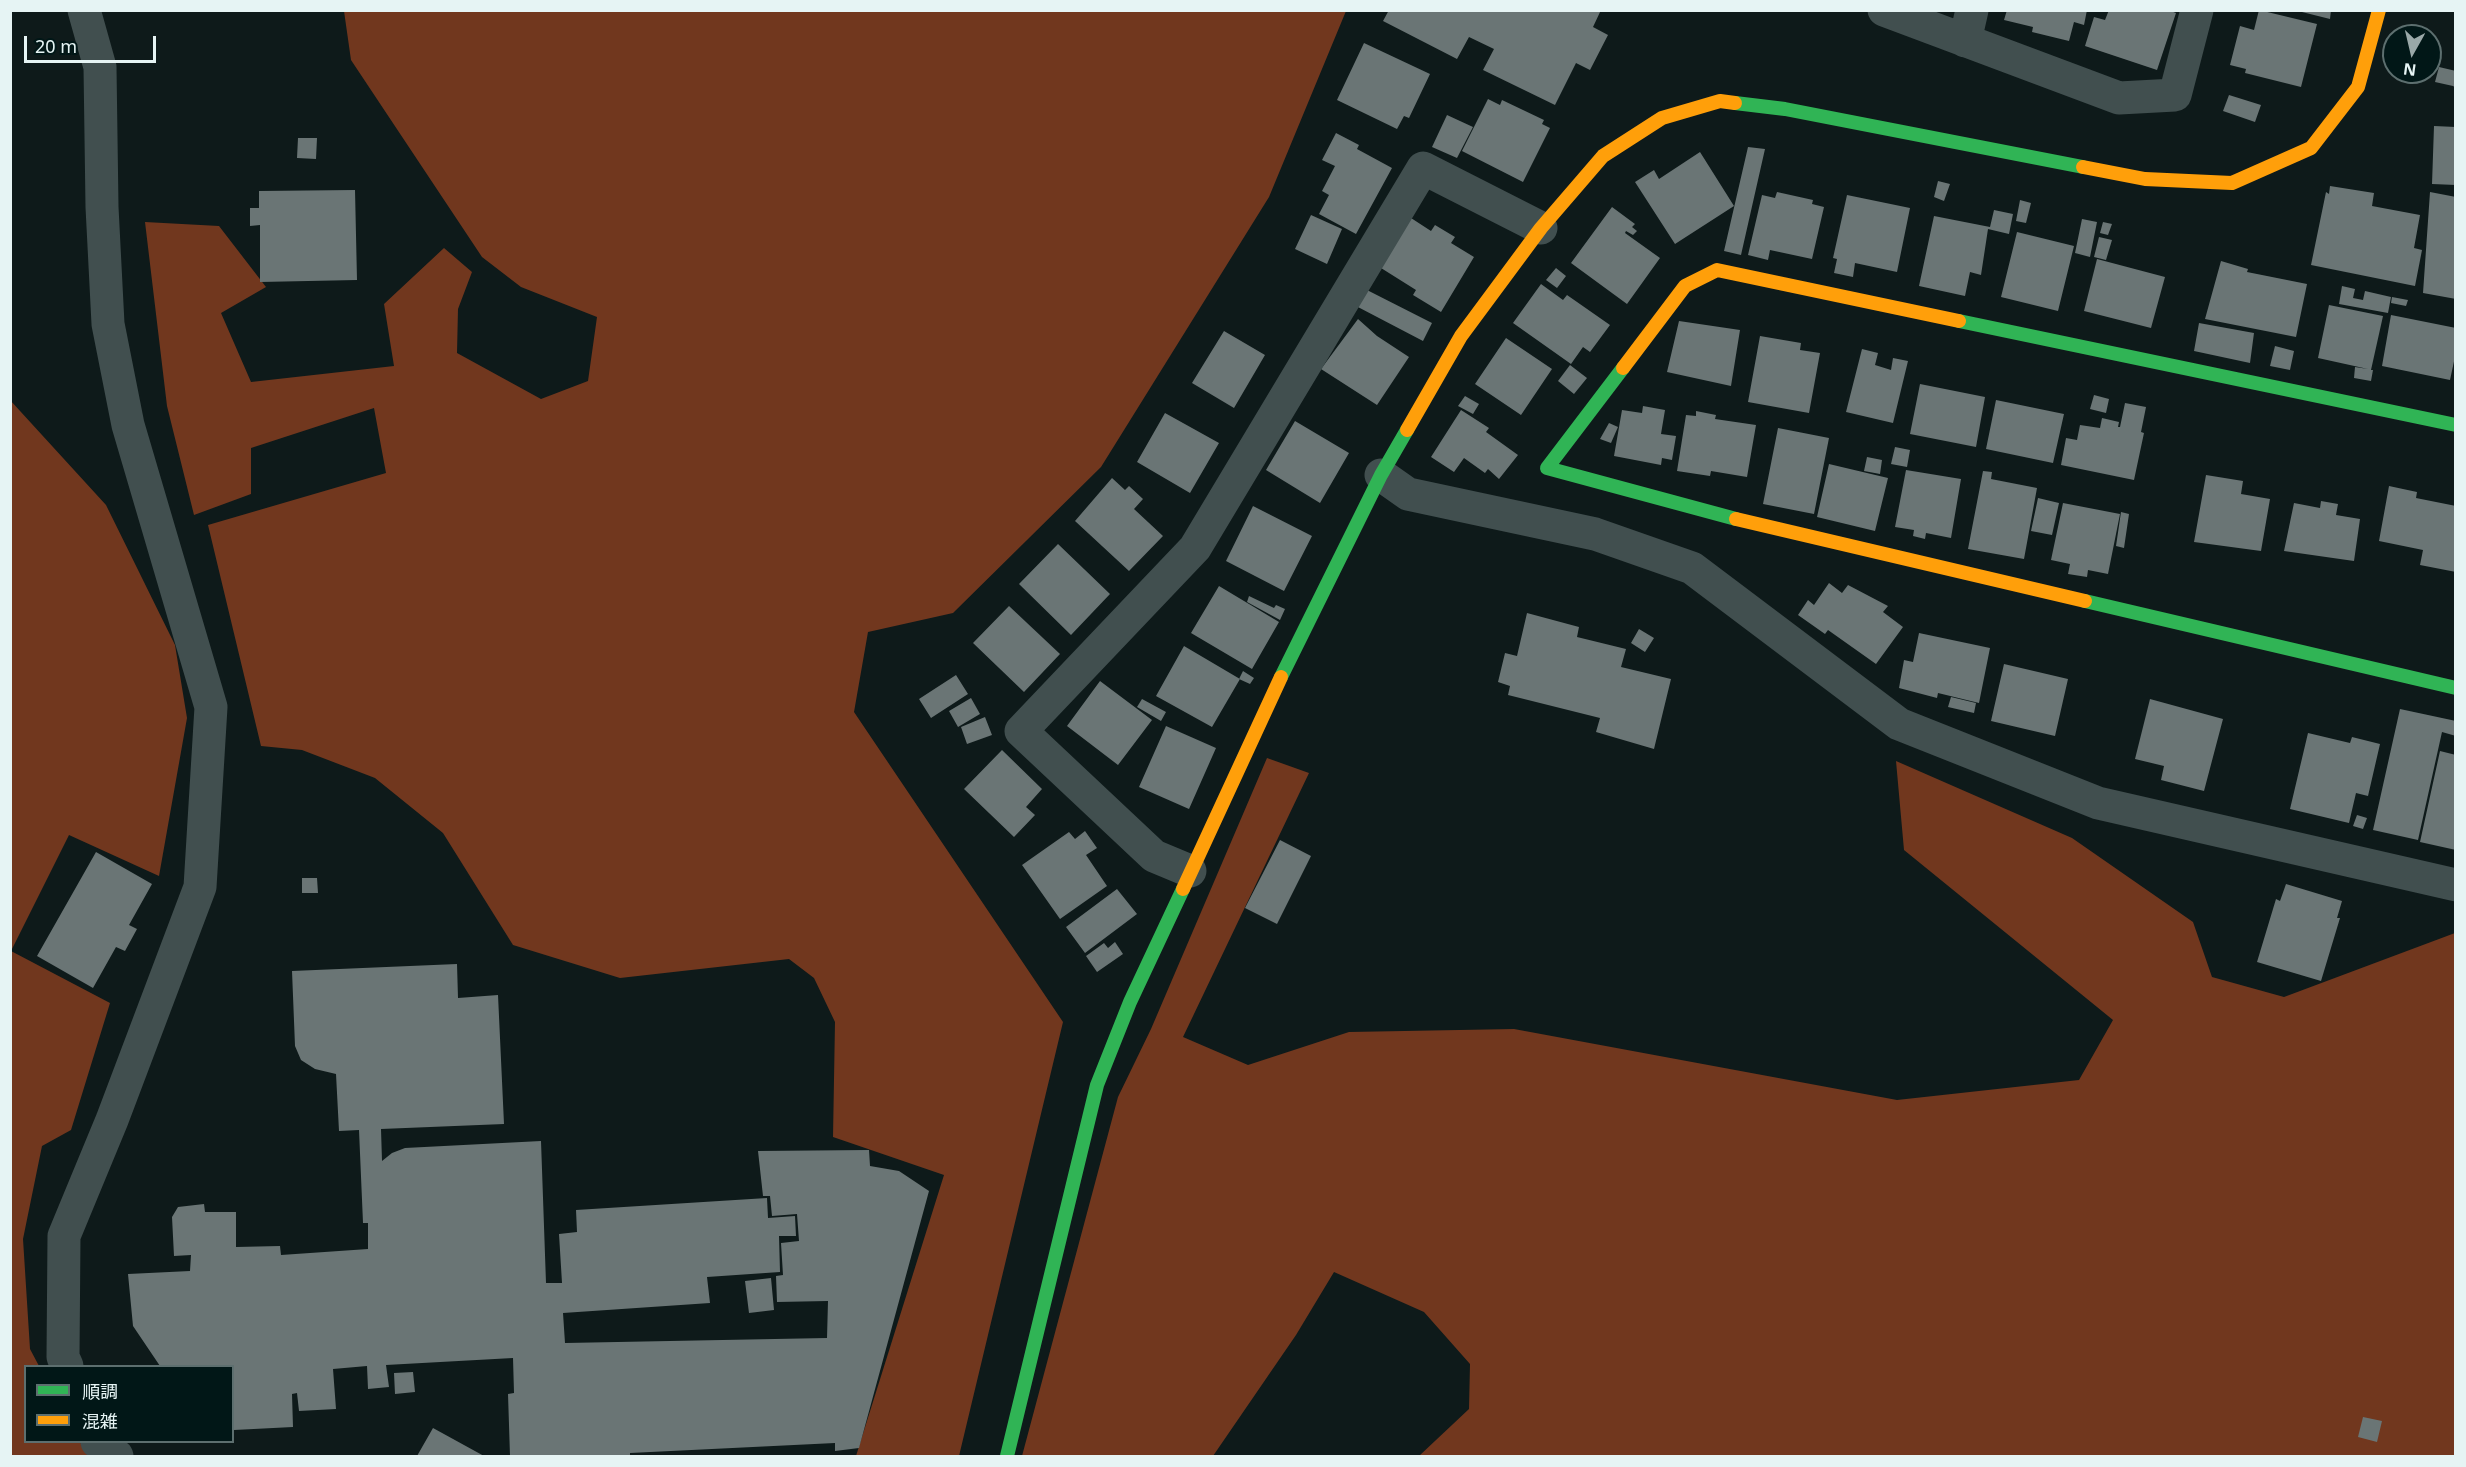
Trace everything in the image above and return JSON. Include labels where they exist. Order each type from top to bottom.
[{"type":"street","points":[[67,1365],[63,1357],[64,1236],[112,1120],[200,887],[210,707],[128,425],[108,324],[102,207],[100,67],[84,10]]},
{"type":"street","points":[[1884,10],[1969,26],[2119,98],[2175,95],[2197,10]]},
{"type":"street","points":[[1007,1456],[1097,1085],[1130,1002],[1190,871],[1280,679],[1381,476],[1461,336],[1541,228],[1603,156],[1662,118],[1720,101],[1785,109],[2145,179],[2232,183],[2311,148],[2358,87],[2379,10]]},
{"type":"street","points":[[1190,871],[1154,856],[1021,731],[1196,548],[1422,168],[1541,228]]},
{"type":"street","points":[[2456,424],[1717,270],[1685,286],[1547,468],[1685,507],[2456,688]]},
{"type":"street","points":[[1381,476],[1408,494],[1596,534],[1692,568],[1899,724],[2098,803],[2456,885]]},
{"type":"street","points":[[98,1443],[117,1456]]},
{"type":"shaded area","points":[[344,11],[1346,11],[1269,197],[1101,467],[953,613],[868,632],[854,712],[1063,1022],[959,1456],[856,1456],[944,1175],[833,1137],[835,1022],[814,978],[789,959],[620,978],[513,945],[443,833],[375,778],[302,750],[261,746],[208,525],[386,473],[374,408],[251,448],[251,494],[194,515],[167,406],[145,222],[219,226],[266,287],[221,313],[251,382],[394,366],[384,304],[444,248],[472,272],[458,309],[457,353],[541,399],[588,381],[597,317],[521,287],[482,257],[351,60]]},
{"type":"shaded area","points":[[10,400],[106,505],[175,645],[187,718],[159,876],[69,835],[11,951],[110,1003],[71,1130],[42,1146],[23,1239],[30,1349],[38,1365],[24,1365],[24,1443],[81,1443],[88,1456],[11,1456]]},
{"type":"shaded area","points":[[1267,758],[1309,773],[1183,1037],[1248,1065],[1349,1032],[1514,1029],[1897,1100],[2079,1080],[2113,1020],[1904,850],[1896,761],[2072,838],[2193,922],[2212,977],[2284,997],[2455,933],[2455,1456],[1419,1456],[1469,1409],[1470,1364],[1424,1312],[1334,1272],[1296,1335],[1213,1456],[1022,1456],[1118,1097],[1151,1029]]},
{"type":"building","points":[[1389,10],[1601,10],[1593,27],[1608,35],[1590,70],[1576,63],[1555,105],[1483,70],[1494,49],[1469,37],[1457,59],[1383,21]]},
{"type":"building","points":[[2007,10],[2087,10],[2084,25],[2074,22],[2069,41],[2032,32],[2033,27],[2004,20]]},
{"type":"building","points":[[2109,10],[2168,10],[2176,13],[2157,70],[2085,46],[2094,17],[2105,20]]},
{"type":"building","points":[[2259,10],[2317,24],[2301,87],[2245,73],[2246,69],[2230,65],[2240,26],[2254,30]]},
{"type":"building","points":[[2294,10],[2331,10],[2330,19]]},
{"type":"building","points":[[1364,43],[1430,74],[1409,118],[1404,116],[1397,129],[1337,100]]},
{"type":"building","points":[[2442,68],[2456,71],[2456,88],[2442,84]]},
{"type":"building","points":[[2229,95],[2261,105],[2255,122],[2223,111]]},
{"type":"building","points":[[1488,99],[1500,105],[1502,100],[1544,120],[1542,124],[1550,128],[1523,182],[1462,151]]},
{"type":"building","points":[[1447,115],[1473,127],[1457,158],[1432,147]]},
{"type":"building","points":[[2434,126],[2456,127],[2456,185],[2432,184]]},
{"type":"building","points":[[1336,133],[1359,145],[1357,149],[1392,168],[1356,234],[1319,214],[1329,195],[1322,191],[1335,166],[1322,160]]},
{"type":"building","points":[[298,138],[317,138],[316,159],[297,158]]},
{"type":"building","points":[[1748,147],[1765,149],[1741,255],[1724,251]]},
{"type":"building","points":[[1700,152],[1734,206],[1675,244],[1635,182],[1654,170],[1659,179]]},
{"type":"building","points":[[1938,181],[1950,184],[1944,201],[1934,197]]},
{"type":"building","points":[[2330,186],[2374,193],[2372,206],[2420,215],[2414,248],[2422,250],[2415,286],[2311,265],[2326,192],[2329,194]]},
{"type":"building","points":[[355,190],[357,280],[260,282],[260,225],[250,226],[250,208],[259,208],[259,191]]},
{"type":"building","points":[[1777,192],[1813,200],[1812,204],[1824,207],[1812,259],[1770,250],[1768,260],[1748,255],[1762,195],[1775,198]]},
{"type":"building","points":[[2430,192],[2456,197],[2456,299],[2423,293]]},
{"type":"building","points":[[1847,195],[1910,208],[1897,272],[1855,263],[1853,277],[1834,273],[1837,259],[1833,258]]},
{"type":"building","points":[[2020,200],[2031,203],[2026,223],[2016,221]]},
{"type":"building","points":[[1612,207],[1635,224],[1632,227],[1637,231],[1633,235],[1626,231],[1625,233],[1660,258],[1627,304],[1571,263]]},
{"type":"building","points":[[1994,210],[2013,214],[2009,234],[1988,229],[1981,275],[1970,272],[1965,296],[1919,286],[1934,216],[1990,227]]},
{"type":"building","points":[[1311,215],[1342,229],[1327,264],[1295,249]]},
{"type":"building","points":[[1411,218],[1431,231],[1435,225],[1455,237],[1451,243],[1474,257],[1441,312],[1413,295],[1416,290],[1381,268]]},
{"type":"building","points":[[2082,219],[2097,222],[2090,257],[2075,253]]},
{"type":"building","points":[[2103,222],[2112,224],[2108,235],[2100,233]]},
{"type":"building","points":[[2017,232],[2074,246],[2058,311],[2001,297]]},
{"type":"building","points":[[2099,237],[2112,240],[2106,260],[2094,257]]},
{"type":"building","points":[[2097,259],[2165,277],[2151,328],[2084,311]]},
{"type":"building","points":[[2221,261],[2248,269],[2247,272],[2307,284],[2296,337],[2205,319]]},
{"type":"building","points":[[1556,268],[1566,276],[1557,288],[1546,280]]},
{"type":"building","points":[[1541,284],[1563,300],[1567,295],[1610,325],[1590,352],[1583,347],[1571,364],[1513,323]]},
{"type":"building","points":[[2342,286],[2355,289],[2353,298],[2363,300],[2365,291],[2391,297],[2388,313],[2339,304]]},
{"type":"building","points":[[1365,289],[1432,323],[1423,341],[1356,306]]},
{"type":"building","points":[[2392,297],[2408,300],[2406,306],[2391,303]]},
{"type":"building","points":[[2329,305],[2383,316],[2371,370],[2373,370],[2371,381],[2354,378],[2355,367],[2368,369],[2318,358]]},
{"type":"building","points":[[2391,315],[2456,328],[2456,352],[2450,380],[2382,366]]},
{"type":"building","points":[[1358,319],[1377,336],[1409,357],[1377,405],[1321,369]]},
{"type":"building","points":[[1679,321],[1740,330],[1731,386],[1667,372]]},
{"type":"building","points":[[2199,323],[2254,333],[2250,363],[2194,351]]},
{"type":"building","points":[[1224,331],[1265,355],[1234,408],[1192,383]]},
{"type":"building","points":[[1760,336],[1801,343],[1800,350],[1820,353],[1809,413],[1748,402]]},
{"type":"building","points":[[1506,338],[1552,369],[1521,415],[1475,384]]},
{"type":"building","points":[[2275,346],[2294,351],[2290,370],[2270,366]]},
{"type":"building","points":[[1862,349],[1878,353],[1875,365],[1891,370],[1893,358],[1908,361],[1893,423],[1846,412]]},
{"type":"building","points":[[1570,365],[1587,378],[1574,394],[1558,381]]},
{"type":"building","points":[[1920,384],[1985,397],[1976,447],[1910,434]]},
{"type":"building","points":[[2094,395],[2109,399],[2106,413],[2090,409]]},
{"type":"building","points":[[1465,396],[1479,404],[1473,414],[1458,406]]},
{"type":"building","points":[[1996,400],[2064,414],[2053,463],[1986,449]]},
{"type":"building","points":[[2125,403],[2146,407],[2141,432],[2144,433],[2134,480],[2061,465],[2066,438],[2077,440],[2080,425],[2100,428],[2102,418],[2119,422],[2118,427],[2120,427]]},
{"type":"building","points":[[1643,406],[1665,410],[1661,434],[1676,436],[1672,460],[1662,458],[1661,465],[1614,456],[1622,410],[1642,413]]},
{"type":"building","points":[[1461,410],[1489,428],[1486,432],[1518,455],[1499,479],[1488,469],[1485,473],[1464,458],[1454,472],[1431,457]]},
{"type":"building","points":[[1696,411],[1716,415],[1715,419],[1756,425],[1747,477],[1711,471],[1710,476],[1677,471],[1686,415],[1696,416]]},
{"type":"building","points":[[1165,413],[1219,443],[1190,493],[1137,462]]},
{"type":"building","points":[[1295,421],[1349,453],[1320,503],[1266,470]]},
{"type":"building","points":[[1609,423],[1618,427],[1611,443],[1600,439]]},
{"type":"building","points":[[1778,428],[1829,438],[1814,514],[1763,504]]},
{"type":"building","points":[[1895,447],[1910,450],[1907,467],[1891,464]]},
{"type":"building","points":[[1867,457],[1882,460],[1880,474],[1864,471]]},
{"type":"building","points":[[1829,464],[1888,478],[1875,531],[1817,517]]},
{"type":"building","points":[[1906,470],[1961,479],[1951,538],[1926,533],[1925,539],[1913,536],[1914,530],[1895,527]]},
{"type":"building","points":[[1983,471],[1992,472],[1991,479],[2037,488],[2024,559],[1968,549]]},
{"type":"building","points":[[2206,475],[2243,481],[2241,494],[2270,499],[2261,551],[2194,542]]},
{"type":"building","points":[[1112,478],[1125,490],[1129,486],[1143,499],[1134,509],[1163,536],[1129,571],[1075,521]]},
{"type":"building","points":[[2389,486],[2417,492],[2416,498],[2456,506],[2456,572],[2420,565],[2423,550],[2379,541]]},
{"type":"building","points":[[2038,498],[2059,503],[2052,535],[2031,531]]},
{"type":"building","points":[[2321,501],[2338,504],[2336,515],[2360,519],[2354,561],[2284,551],[2294,503],[2320,508]]},
{"type":"building","points":[[2063,503],[2120,514],[2108,574],[2088,570],[2087,577],[2068,574],[2070,564],[2051,560]]},
{"type":"building","points":[[1253,506],[1312,536],[1284,591],[1226,561]]},
{"type":"building","points":[[2121,512],[2129,514],[2124,548],[2116,546]]},
{"type":"building","points":[[1058,544],[1110,594],[1071,635],[1019,584]]},
{"type":"building","points":[[1829,583],[1842,593],[1848,585],[1888,606],[1883,612],[1903,627],[1876,664],[1828,630],[1825,634],[1798,615],[1808,600],[1814,605]]},
{"type":"building","points":[[1219,586],[1279,622],[1252,669],[1191,633]]},
{"type":"building","points":[[1249,596],[1274,608],[1276,605],[1285,609],[1280,620],[1247,602]]},
{"type":"building","points":[[1009,606],[1060,654],[1024,692],[973,643]]},
{"type":"building","points":[[1527,613],[1579,627],[1577,637],[1626,649],[1621,667],[1671,679],[1654,749],[1596,732],[1600,718],[1508,695],[1510,686],[1498,682],[1505,653],[1517,656]]},
{"type":"building","points":[[1639,629],[1654,638],[1645,652],[1631,643]]},
{"type":"building","points":[[1919,633],[1990,648],[1979,703],[1938,693],[1937,698],[1899,688],[1904,660],[1913,662]]},
{"type":"building","points":[[1184,646],[1240,679],[1212,727],[1156,696]]},
{"type":"building","points":[[2004,664],[2068,679],[2055,736],[1991,721]]},
{"type":"building","points":[[1243,671],[1254,678],[1250,684],[1239,679]]},
{"type":"building","points":[[956,675],[968,694],[931,718],[919,699]]},
{"type":"building","points":[[1100,681],[1152,720],[1118,765],[1067,726]]},
{"type":"building","points":[[1951,697],[1976,703],[1974,713],[1948,707]]},
{"type":"building","points":[[971,698],[980,714],[958,727],[949,711]]},
{"type":"building","points":[[1142,699],[1166,712],[1161,721],[1137,707]]},
{"type":"building","points":[[2150,699],[2223,719],[2204,791],[2161,780],[2164,766],[2135,759]]},
{"type":"building","points":[[2400,709],[2456,721],[2456,736],[2442,732],[2418,840],[2373,830]]},
{"type":"building","points":[[985,717],[992,735],[967,744],[961,727]]},
{"type":"building","points":[[1166,726],[1216,748],[1189,809],[1139,787]]},
{"type":"building","points":[[2308,733],[2350,743],[2352,737],[2380,744],[2368,796],[2356,793],[2349,823],[2290,809]]},
{"type":"building","points":[[1002,750],[1042,789],[1026,807],[1035,815],[1014,837],[964,789]]},
{"type":"building","points":[[2440,751],[2456,755],[2456,850],[2420,842]]},
{"type":"building","points":[[2357,815],[2367,818],[2363,829],[2353,826]]},
{"type":"building","points":[[1085,831],[1097,848],[1086,855],[1107,886],[1060,919],[1022,865],[1069,832],[1075,839]]},
{"type":"building","points":[[1280,840],[1311,856],[1277,924],[1245,908]]},
{"type":"building","points":[[96,852],[152,884],[129,925],[137,929],[125,951],[116,947],[93,988],[37,956]]},
{"type":"building","points":[[302,878],[317,878],[318,893],[302,893]]},
{"type":"building","points":[[2286,884],[2342,901],[2337,918],[2340,918],[2321,981],[2257,962],[2276,899],[2280,901]]},
{"type":"building","points":[[1117,889],[1137,914],[1085,953],[1066,927]]},
{"type":"building","points":[[1115,942],[1123,954],[1097,972],[1086,956],[1104,943],[1108,948]]},
{"type":"building","points":[[457,964],[458,998],[498,995],[504,1124],[381,1129],[382,1161],[392,1153],[405,1148],[541,1141],[546,1283],[562,1283],[559,1234],[577,1232],[576,1210],[767,1198],[768,1218],[795,1216],[796,1236],[779,1236],[780,1272],[707,1277],[710,1303],[563,1313],[565,1343],[827,1338],[828,1301],[777,1302],[776,1276],[783,1275],[781,1243],[799,1241],[797,1214],[772,1216],[770,1196],[763,1196],[758,1151],[869,1150],[870,1166],[899,1171],[929,1191],[859,1448],[835,1451],[835,1443],[630,1453],[630,1456],[510,1456],[508,1394],[514,1393],[513,1358],[386,1365],[389,1387],[368,1389],[367,1366],[333,1369],[336,1409],[299,1411],[297,1393],[292,1394],[293,1427],[234,1430],[234,1365],[159,1365],[133,1326],[128,1274],[190,1271],[191,1255],[174,1256],[172,1217],[178,1207],[204,1204],[205,1212],[236,1212],[236,1247],[280,1246],[281,1255],[368,1249],[368,1223],[363,1223],[359,1130],[339,1131],[336,1074],[315,1069],[301,1060],[295,1046],[292,971]]},
{"type":"building","points":[[771,1278],[774,1310],[749,1313],[745,1281]]},
{"type":"building","points":[[413,1372],[415,1392],[395,1394],[394,1373]]},
{"type":"building","points":[[2363,1417],[2382,1421],[2377,1442],[2358,1437]]},
{"type":"building","points":[[433,1428],[484,1456],[417,1456]]},
{"type":"traffic: fast","points":[[1735,103],[1785,109],[2083,167]]},
{"type":"traffic: fast","points":[[1959,321],[2456,425]]},
{"type":"traffic: fast","points":[[1623,368],[1547,468],[1736,519]]},
{"type":"traffic: fast","points":[[1281,677],[1381,475],[1407,430]]},
{"type":"traffic: fast","points":[[2085,601],[2456,688]]},
{"type":"traffic: fast","points":[[1007,1456],[1097,1085],[1130,1002],[1183,889]]},
{"type":"traffic: slow","points":[[2083,167],[2145,179],[2232,183],[2311,148],[2358,87],[2379,10]]},
{"type":"traffic: slow","points":[[1407,430],[1461,336],[1541,228],[1603,156],[1662,118],[1720,101],[1735,103]]},
{"type":"traffic: slow","points":[[1623,368],[1685,286],[1717,270],[1959,321]]},
{"type":"traffic: slow","points":[[1736,519],[2085,601]]},
{"type":"traffic: slow","points":[[1183,889],[1281,677]]}]
